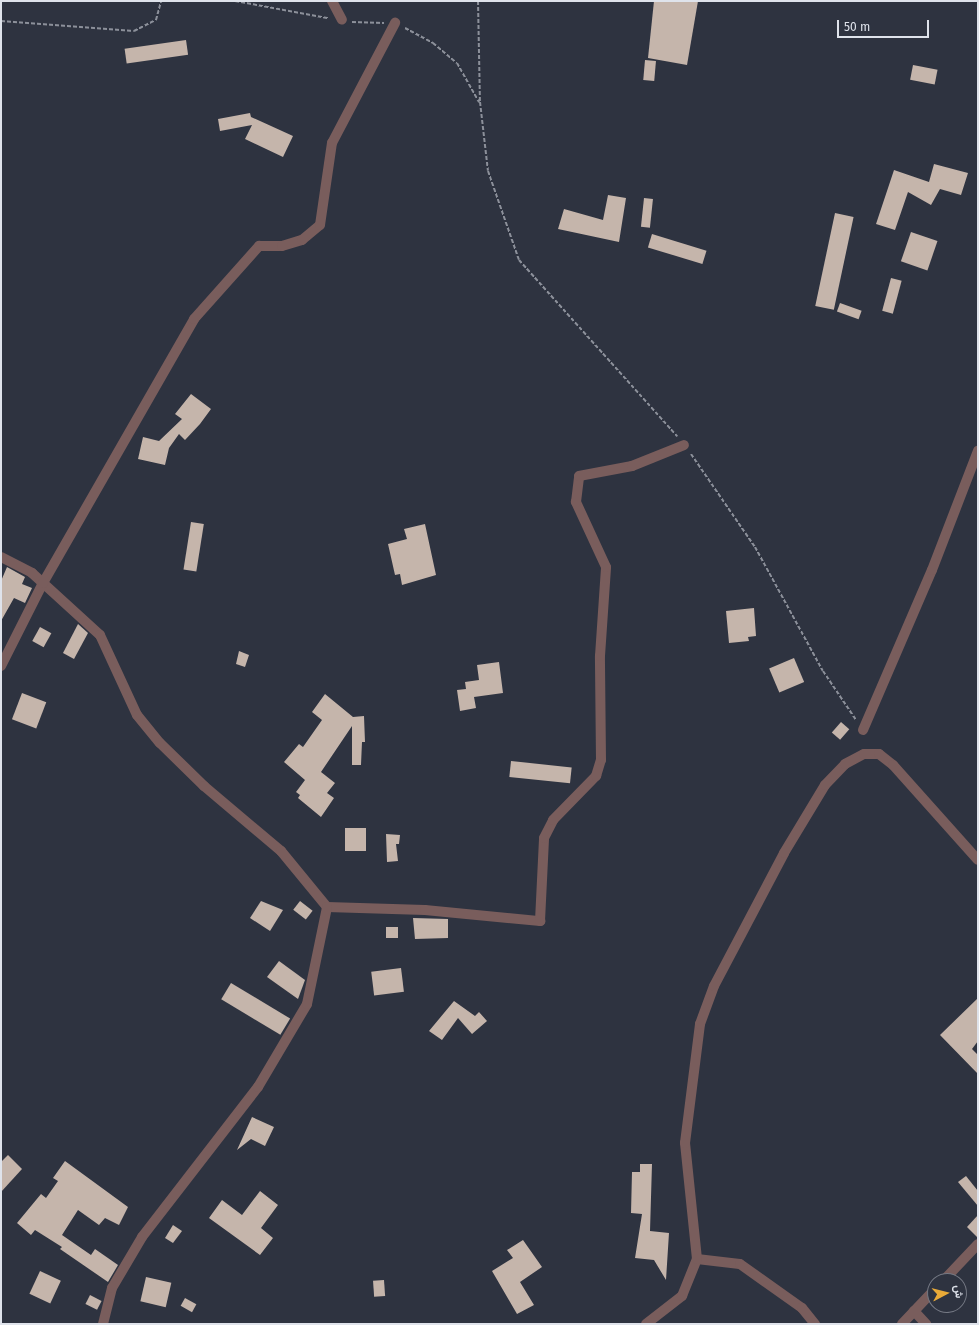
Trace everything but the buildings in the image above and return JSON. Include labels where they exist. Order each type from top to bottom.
[{"type":"street","points":[[332,1],[342,20]]},
{"type":"street","points":[[1,666],[43,583],[198,313],[259,246],[282,246],[302,240],[320,225],[332,143],[394,23]]},
{"type":"street","points":[[1,558],[43,583],[100,635],[137,715],[160,743],[204,786],[281,851],[327,907],[425,910],[540,921],[544,838],[553,820],[596,776],[601,760],[600,656],[606,567],[576,502],[579,476],[632,466],[684,445]]},
{"type":"street","points":[[863,730],[932,570],[978,452]]},
{"type":"street","points":[[646,1324],[682,1296],[697,1260],[685,1143],[700,1024],[722,972],[784,852],[825,785],[845,764],[864,754],[879,754],[893,765],[978,860]]},
{"type":"street","points":[[103,1324],[112,1288],[142,1237],[258,1087],[307,1004],[327,907]]},
{"type":"street","points":[[951,1273],[978,1244]]},
{"type":"street","points":[[697,1260],[740,1264],[802,1308],[815,1324]]},
{"type":"street","points":[[902,1324],[927,1297]]},
{"type":"street","points":[[914,1311],[926,1324]]},
{"type":"path","points":[[1,21],[134,31],[156,20],[162,1]]},
{"type":"path","points":[[235,1],[342,20],[394,23],[433,43],[457,63],[480,102]]},
{"type":"path","points":[[478,1],[480,102],[488,171],[519,260],[684,445],[755,547],[824,671],[863,730]]}]
